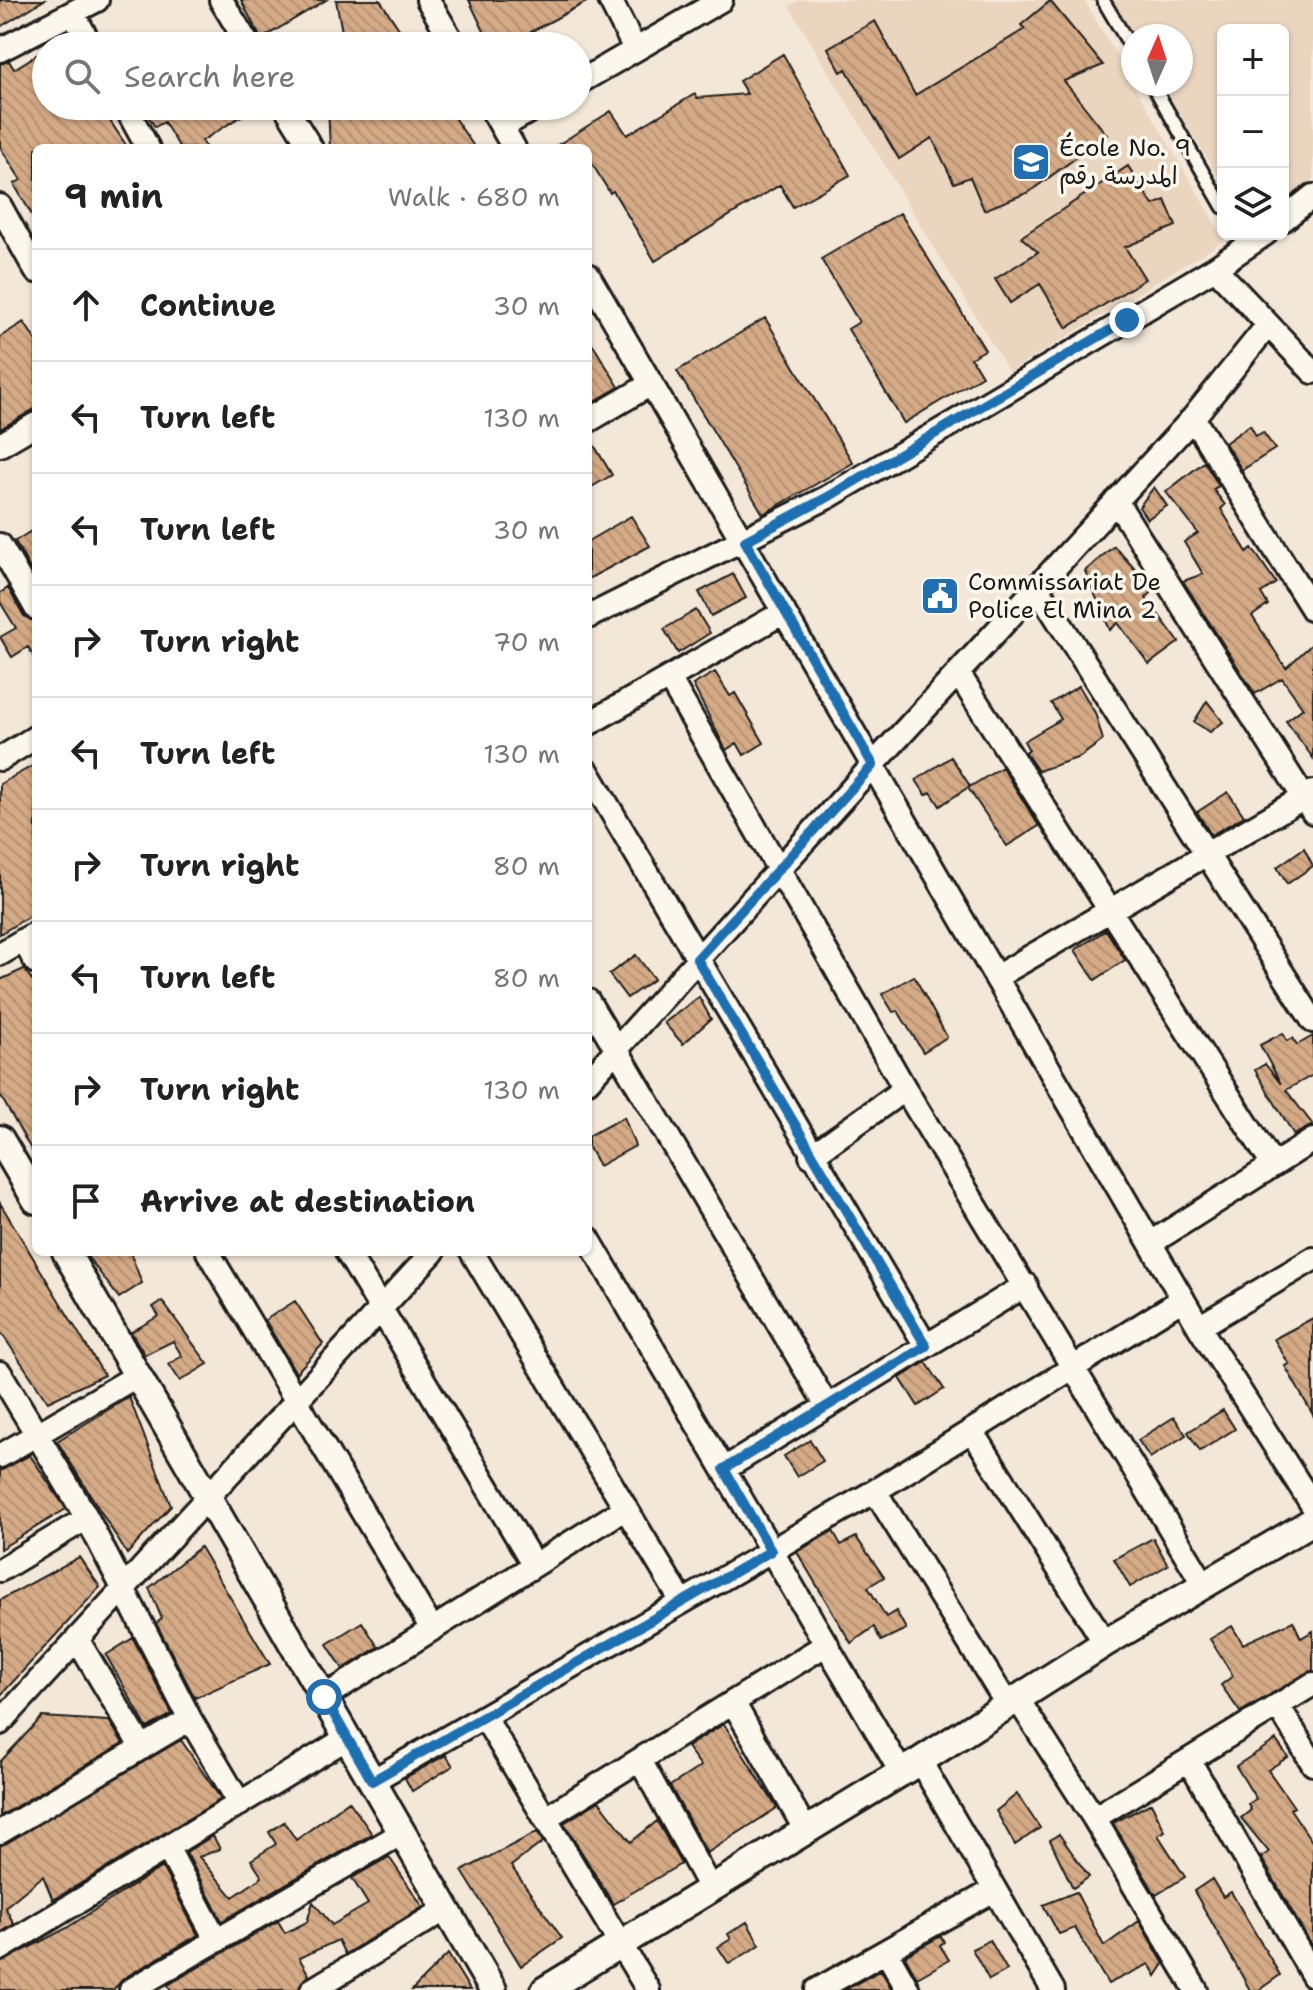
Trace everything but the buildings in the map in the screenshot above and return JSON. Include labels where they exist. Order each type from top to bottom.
[{"type":"street","points":[[36,32],[97,0]]},
{"type":"street","points":[[221,0],[240,32]]},
{"type":"street","points":[[428,0],[447,32]]},
{"type":"street","points":[[610,0],[635,49]]},
{"type":"street","points":[[592,75],[721,0]]},
{"type":"street","points":[[73,13],[83,32]]},
{"type":"street","points":[[0,50],[32,34]]},
{"type":"street","points":[[133,120],[146,144]]},
{"type":"street","points":[[294,120],[309,144]]},
{"type":"street","points":[[498,120],[512,144]]},
{"type":"street","points":[[502,127],[514,120]]},
{"type":"street","points":[[1289,215],[1313,196]]},
{"type":"street","points":[[0,206],[32,264]]},
{"type":"street","points":[[592,615],[643,586],[745,541],[828,497],[1215,268],[1243,241]]},
{"type":"street","points":[[1215,268],[1313,372]]},
{"type":"street","points":[[592,282],[1199,1327],[1313,1506]]},
{"type":"street","points":[[592,1077],[873,765],[1193,418],[1268,325]]},
{"type":"street","points":[[592,419],[651,384]]},
{"type":"street","points":[[1193,418],[1313,610]]},
{"type":"street","points":[[0,445],[32,426]]},
{"type":"street","points":[[996,977],[1310,801],[1116,501]]},
{"type":"street","points":[[0,545],[32,601]]},
{"type":"street","points":[[1037,587],[1313,1021]]},
{"type":"street","points":[[592,722],[784,612]]},
{"type":"street","points":[[958,673],[1273,1165]]},
{"type":"street","points":[[669,678],[781,868],[905,1089],[1203,1583]]},
{"type":"street","points":[[0,759],[32,739]]},
{"type":"street","points":[[592,779],[811,1156],[926,1346]]},
{"type":"street","points":[[0,954],[30,937]]},
{"type":"street","points":[[592,1008],[827,1406]]},
{"type":"street","points":[[811,1156],[905,1089]]},
{"type":"street","points":[[0,1139],[32,1193]]},
{"type":"street","points":[[1151,1243],[1313,1140]]},
{"type":"street","points":[[592,1245],[827,1644],[994,1890],[1053,1990]]},
{"type":"street","points":[[68,1256],[493,1990]]},
{"type":"street","points":[[210,1256],[432,1629]]},
{"type":"street","points":[[349,1256],[534,1565]]},
{"type":"street","points":[[0,1723],[429,1256]]},
{"type":"street","points":[[474,1256],[682,1602]]},
{"type":"street","points":[[1199,1327],[1313,1259]]},
{"type":"street","points":[[724,1469],[1026,1285]]},
{"type":"street","points":[[372,1781],[875,1491],[1183,1299]]},
{"type":"street","points":[[0,1373],[87,1518],[190,1719],[240,1804]]},
{"type":"street","points":[[0,1456],[138,1375]]},
{"type":"street","points":[[973,1432],[1105,1643]]},
{"type":"street","points":[[875,1491],[1012,1701],[1094,1818],[1196,1990]]},
{"type":"street","points":[[324,1697],[626,1508]]},
{"type":"street","points":[[0,1570],[87,1518]]},
{"type":"street","points":[[545,1990],[623,1945],[1203,1583],[1313,1521]]},
{"type":"street","points":[[77,1639],[142,1748]]},
{"type":"street","points":[[547,1817],[827,1644]]},
{"type":"street","points":[[1094,1818],[1313,1684]]},
{"type":"street","points":[[733,1702],[805,1829]]},
{"type":"street","points":[[1278,1705],[1313,1764]]},
{"type":"street","points":[[485,1718],[648,1990]]},
{"type":"street","points":[[0,1832],[190,1719]]},
{"type":"street","points":[[0,1949],[347,1738]]},
{"type":"street","points":[[640,1760],[710,1888]]},
{"type":"street","points":[[1189,1760],[1313,1976]]},
{"type":"street","points":[[131,1990],[156,1984],[217,1941],[402,1833]]},
{"type":"street","points":[[167,1847],[217,1941]]},
{"type":"street","points":[[817,1990],[994,1890]]},
{"type":"street","points":[[312,1990],[446,1909]]},
{"type":"street","points":[[886,1951],[908,1990]]},
{"type":"lane","points":[[1103,0],[1121,31]]},
{"type":"lane","points":[[1159,96],[1217,197]]},
{"type":"shaded area","name":"École No. 9 المدرسة رقم","points":[[799,0],[1084,0],[1121,63],[1121,96],[1140,96],[1217,226],[1217,240],[1225,240],[1009,372],[789,6]]},
{"type":"shaded area","points":[[1111,0],[1313,0],[1313,181],[1289,199],[1289,24],[1217,24],[1217,174],[1169,96],[1193,96],[1193,24],[1126,24]]},
{"type":"place","name":"École No. 9 المدرسة رقم","points":[[1031,162]]},
{"type":"place","name":"Commissariat De Police El Mina 2","points":[[940,596]]},
{"type":"route","points":[[324,1697],[372,1781],[485,1718],[771,1551],[724,1469],[926,1346],[697,959],[873,765],[745,541],[828,497],[1127,320]]}]
